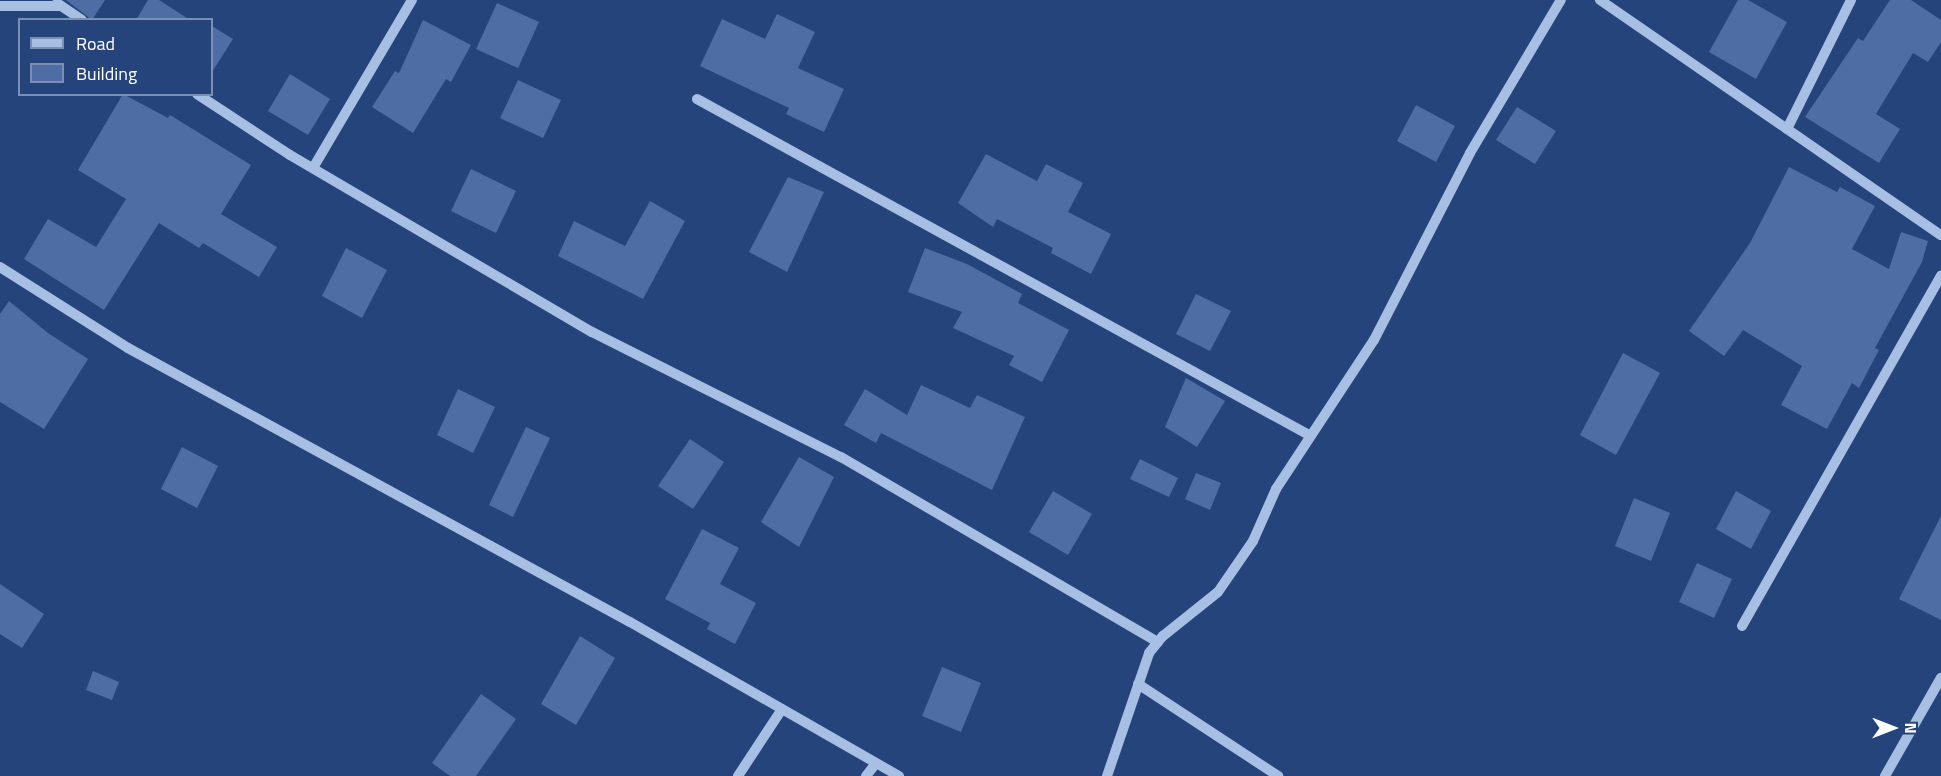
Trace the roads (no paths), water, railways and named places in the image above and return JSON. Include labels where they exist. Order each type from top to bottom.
[{"type":"street","points":[[313,168],[412,0]]},
{"type":"street","points":[[1107,776],[1149,653],[1158,642],[1218,592],[1253,541],[1276,489],[1309,435],[1374,340],[1470,153],[1561,0]]},
{"type":"street","points":[[1600,0],[1941,235]]},
{"type":"street","points":[[1787,129],[1851,0]]},
{"type":"street","points":[[0,6],[57,3],[79,18]]},
{"type":"street","points":[[200,96],[313,168],[592,332],[841,458],[1158,642]]},
{"type":"street","points":[[697,99],[1309,435]]},
{"type":"street","points":[[0,267],[128,348],[899,776]]},
{"type":"street","points":[[1742,626],[1941,276]]},
{"type":"street","points":[[1885,776],[1941,678]]},
{"type":"street","points":[[1138,684],[1278,776]]},
{"type":"street","points":[[738,776],[782,709]]},
{"type":"street","points":[[867,776],[876,763]]}]
